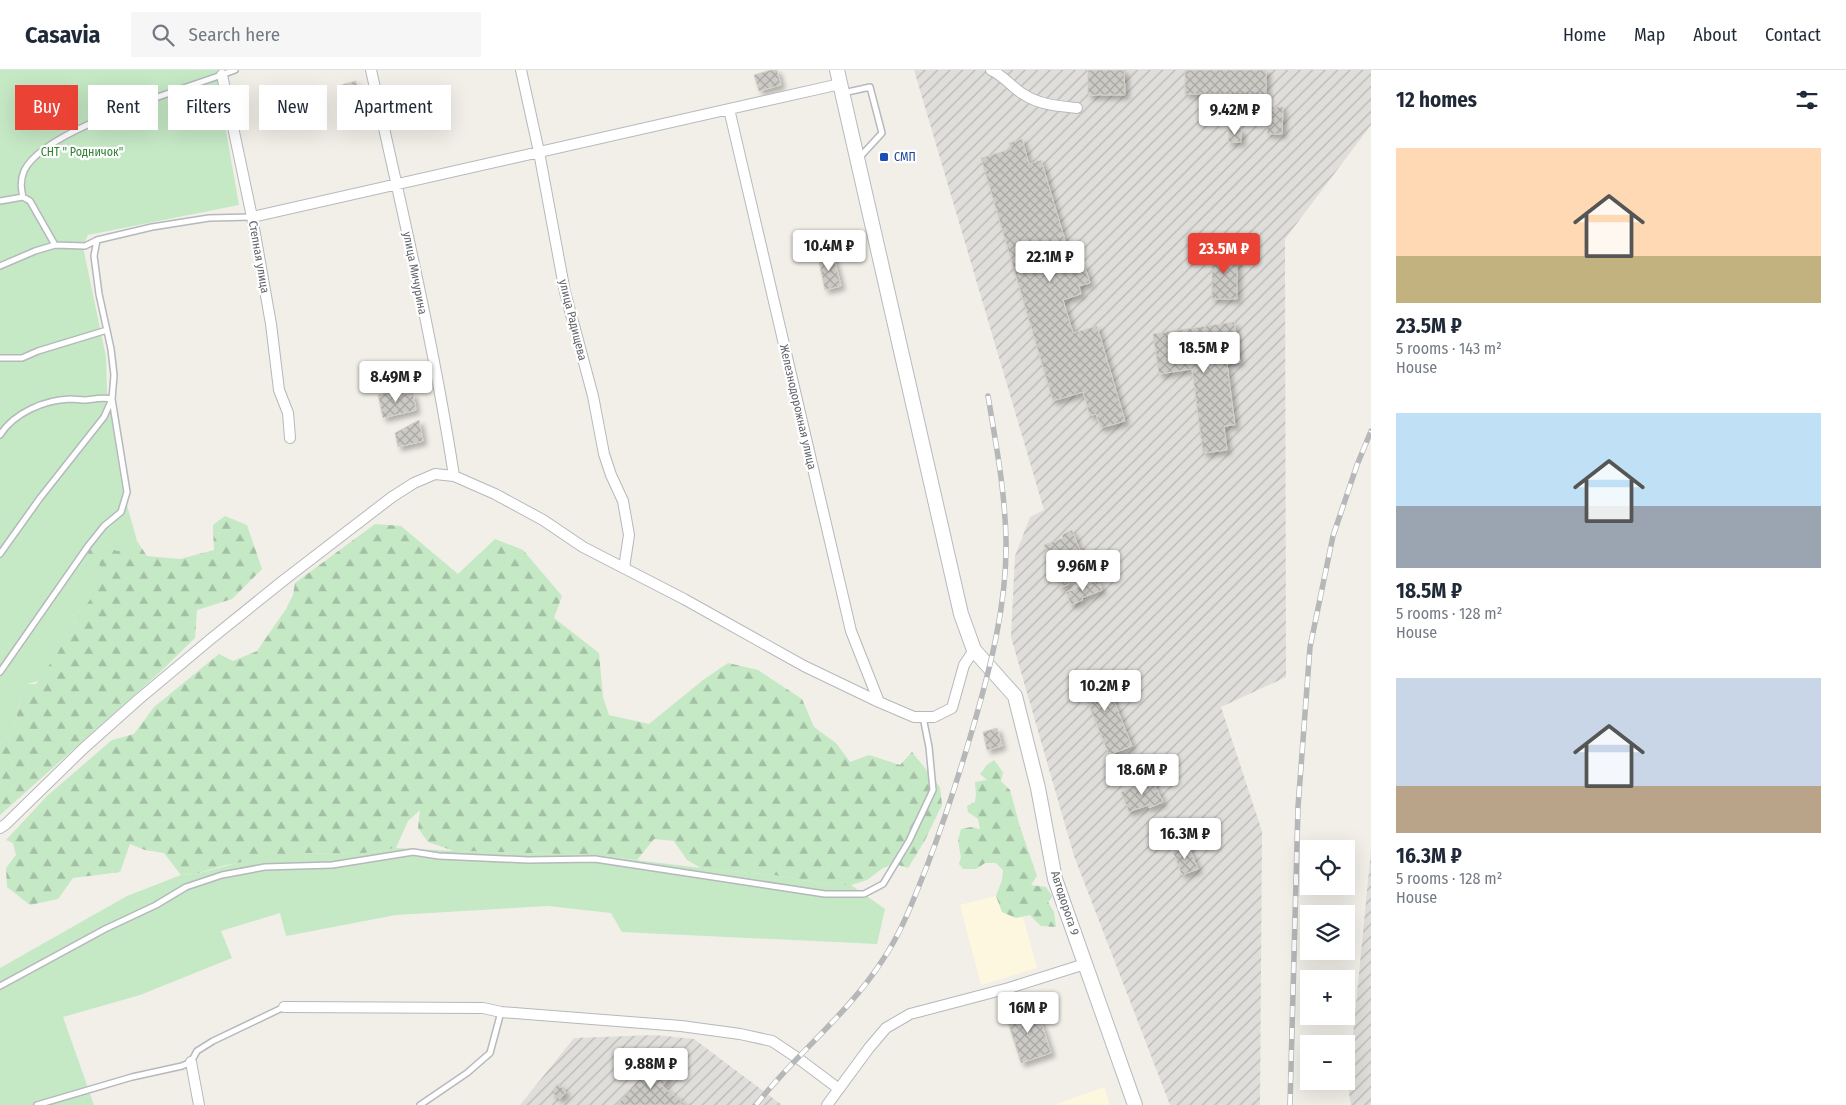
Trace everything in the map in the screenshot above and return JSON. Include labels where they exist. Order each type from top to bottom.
[{"type":"street","name":"улица Мичурина","points":[[370,70],[398,184],[445,417],[454,476]]},
{"type":"street","name":"улица Радищева","points":[[521,70],[539,152],[565,292],[593,396],[604,454],[623,501],[629,535],[624,568]]},
{"type":"street","points":[[992,70],[1023,94],[1046,105],[1077,108]]},
{"type":"street","name":"Степная улица","points":[[222,75],[252,217],[271,324],[280,390],[288,413],[290,438]]},
{"type":"street","points":[[0,828],[139,699],[284,580],[414,483],[435,474],[454,476],[495,494],[543,520],[583,547],[804,666],[879,702],[914,717],[934,716],[952,708],[964,665],[974,650],[961,614],[839,78],[729,109],[252,217]]},
{"type":"street","name":"Железнодорожная улица","points":[[729,109],[851,630],[879,702]]},
{"type":"street","name":"Автодорога 9","points":[[974,650],[1015,696],[1038,788],[1055,879],[1135,1105]]},
{"type":"street","points":[[828,1105],[886,1028],[910,1014],[1009,988],[1085,964]]},
{"type":"street","points":[[284,1007],[483,1008],[501,1012],[671,1025],[740,1034],[772,1041],[839,1089]]},
{"type":"street","points":[[191,1062],[199,1105]]},
{"type":"lane","points":[[23,198],[20,183],[24,170],[35,157],[53,144],[82,128],[119,112],[235,70]]},
{"type":"lane","points":[[839,78],[870,87],[882,133],[857,160]]},
{"type":"lane","points":[[0,201],[23,198],[30,201],[55,245]]},
{"type":"lane","points":[[0,266],[35,251],[55,245],[85,246],[96,240],[152,227],[209,218],[252,217]]},
{"type":"lane","points":[[0,672],[88,546],[104,526],[121,512],[127,492],[112,399],[114,375],[94,256],[96,240]]},
{"type":"lane","points":[[0,358],[22,358],[38,351],[107,330]]},
{"type":"lane","points":[[0,435],[15,417],[30,408],[68,399],[86,400],[102,397],[112,399]]},
{"type":"lane","points":[[0,554],[40,498],[104,417],[112,399]]},
{"type":"lane","points":[[0,986],[105,929],[156,906],[186,888],[222,875],[265,866],[332,865],[413,852],[439,856],[528,860],[595,860],[825,894],[864,894],[883,884],[909,841],[932,790],[929,747],[923,717]]},
{"type":"lane","points":[[37,1105],[107,1084],[182,1066],[191,1062],[197,1051],[213,1041],[284,1007]]},
{"type":"lane","points":[[420,1105],[467,1073],[490,1053],[501,1012]]},
{"type":"shaded area","points":[[914,70],[1371,70],[1371,125],[1285,239],[1286,677],[1221,707],[1262,831],[1260,1105],[1170,1105],[1074,856],[1011,637],[1015,556],[1030,517],[1044,510]]},
{"type":"shaded area","points":[[1371,850],[1371,1105],[1351,1105],[1348,1090],[1355,1090],[1355,1035],[1353,1035]]},
{"type":"shaded area","points":[[996,896],[1002,912],[1016,918],[1023,917],[1037,968],[981,985],[960,905]]},
{"type":"shaded area","points":[[655,1035],[694,1039],[782,1105],[520,1105],[574,1038]]},
{"type":"shaded area","points":[[1104,1087],[1110,1105],[1055,1105]]},
{"type":"green space","name":"СНТ \" Родничок\"","points":[[0,70],[218,70],[218,85],[168,85],[168,130],[226,130],[239,205],[88,235],[83,247],[106,357],[107,391],[122,487],[137,541],[117,551],[96,540],[87,553],[99,560],[102,583],[77,618],[57,654],[38,681],[27,684],[21,697],[13,729],[6,740],[0,745]]},
{"type":"green space","points":[[225,516],[247,525],[262,569],[232,599],[197,610],[195,638],[159,673],[0,815],[0,745],[6,740],[13,729],[21,697],[27,684],[36,684],[77,618],[87,553],[96,540],[117,551],[137,541],[147,556],[180,559],[214,550],[213,525]]},
{"type":"green space","points":[[375,524],[401,526],[458,574],[495,539],[523,550],[562,596],[554,618],[599,653],[603,697],[609,715],[649,724],[703,680],[728,663],[758,670],[802,699],[814,727],[836,743],[850,762],[869,755],[900,765],[912,752],[940,787],[942,805],[924,842],[908,868],[895,864],[883,868],[867,880],[851,885],[830,885],[773,875],[701,868],[687,860],[674,841],[654,839],[637,860],[593,855],[454,851],[428,842],[418,828],[420,810],[408,821],[396,848],[358,854],[300,853],[226,865],[195,874],[181,875],[164,853],[145,850],[130,844],[120,872],[73,878],[58,899],[30,905],[7,887],[6,868],[16,855],[13,843],[6,840],[47,796],[112,740],[134,734],[154,707],[219,654],[233,661],[257,651],[286,609],[293,595],[295,583]]},
{"type":"green space","points":[[994,760],[1003,772],[1001,781],[1010,790],[1020,827],[1037,876],[1031,885],[1046,887],[1052,896],[1048,902],[1054,912],[1056,927],[1041,926],[1030,915],[1016,918],[1002,912],[996,896],[1002,880],[1003,870],[996,863],[985,863],[976,869],[963,869],[959,864],[961,857],[958,841],[961,829],[971,827],[980,829],[978,819],[968,812],[967,806],[975,802],[975,782],[987,780],[980,774]]},
{"type":"green space","points":[[396,848],[594,855],[773,875],[830,885],[851,885],[885,909],[877,944],[622,932],[611,913],[548,906],[396,915],[286,936],[280,913],[221,931],[232,958],[140,995],[63,1017],[94,1105],[0,1105],[0,968],[127,896],[181,875],[196,874],[252,859],[300,853],[358,854]]},
{"type":"building","points":[[777,70],[781,85],[759,91],[754,75]]},
{"type":"building","points":[[1088,70],[1124,70],[1125,95],[1088,95]]},
{"type":"building","points":[[1185,70],[1266,70],[1266,97],[1231,97],[1231,94],[1185,94]]},
{"type":"building","points":[[356,81],[357,85],[341,85]]},
{"type":"building","points":[[1268,107],[1283,107],[1282,134],[1267,134]]},
{"type":"building","points":[[1229,129],[1241,129],[1241,142],[1228,142]]},
{"type":"building","points":[[1022,139],[1029,164],[1041,160],[1073,267],[1084,264],[1090,283],[1079,286],[1081,294],[1063,300],[1073,333],[1097,326],[1125,421],[1101,428],[1096,414],[1090,416],[1083,392],[1053,401],[981,158],[1011,149],[1009,143]]},
{"type":"building","points":[[1212,252],[1237,252],[1237,299],[1212,299]]},
{"type":"building","points":[[833,254],[841,286],[825,290],[818,257]]},
{"type":"building","points":[[1234,322],[1240,362],[1227,364],[1235,425],[1224,426],[1227,450],[1203,453],[1192,369],[1159,374],[1153,334]]},
{"type":"building","points":[[403,389],[404,394],[413,393],[416,410],[383,418],[378,395]]},
{"type":"building","points":[[419,420],[423,441],[398,447],[395,433]]},
{"type":"building","points":[[1072,530],[1081,553],[1060,560],[1069,584],[1060,588],[1044,545],[1063,538],[1062,535]]},
{"type":"building","points":[[1098,580],[1102,590],[1082,598],[1083,600],[1071,605],[1066,592]]},
{"type":"building","points":[[1101,669],[1132,746],[1109,755],[1078,678]]},
{"type":"building","points":[[997,728],[1002,746],[987,750],[983,732]]},
{"type":"building","points":[[1152,780],[1163,802],[1149,808],[1148,805],[1129,812],[1121,792]]},
{"type":"building","points":[[1188,845],[1198,869],[1182,875],[1173,852]]},
{"type":"building","points":[[1036,1006],[1051,1053],[1021,1063],[1006,1016]]},
{"type":"building","points":[[652,1063],[669,1078],[662,1086],[686,1105],[617,1105]]},
{"type":"building","points":[[558,1084],[566,1092],[560,1099],[551,1092]]},
{"type":"railway","points":[[756,1105],[853,999],[889,950],[902,927],[934,848],[952,795],[986,679],[997,634],[1004,587],[1006,564],[1004,504],[988,396]]},
{"type":"railway","points":[[1290,1105],[1298,807],[1310,647],[1333,536],[1357,465],[1371,431]]},
{"type":"place","name":"СМП","points":[[884,157]]}]
